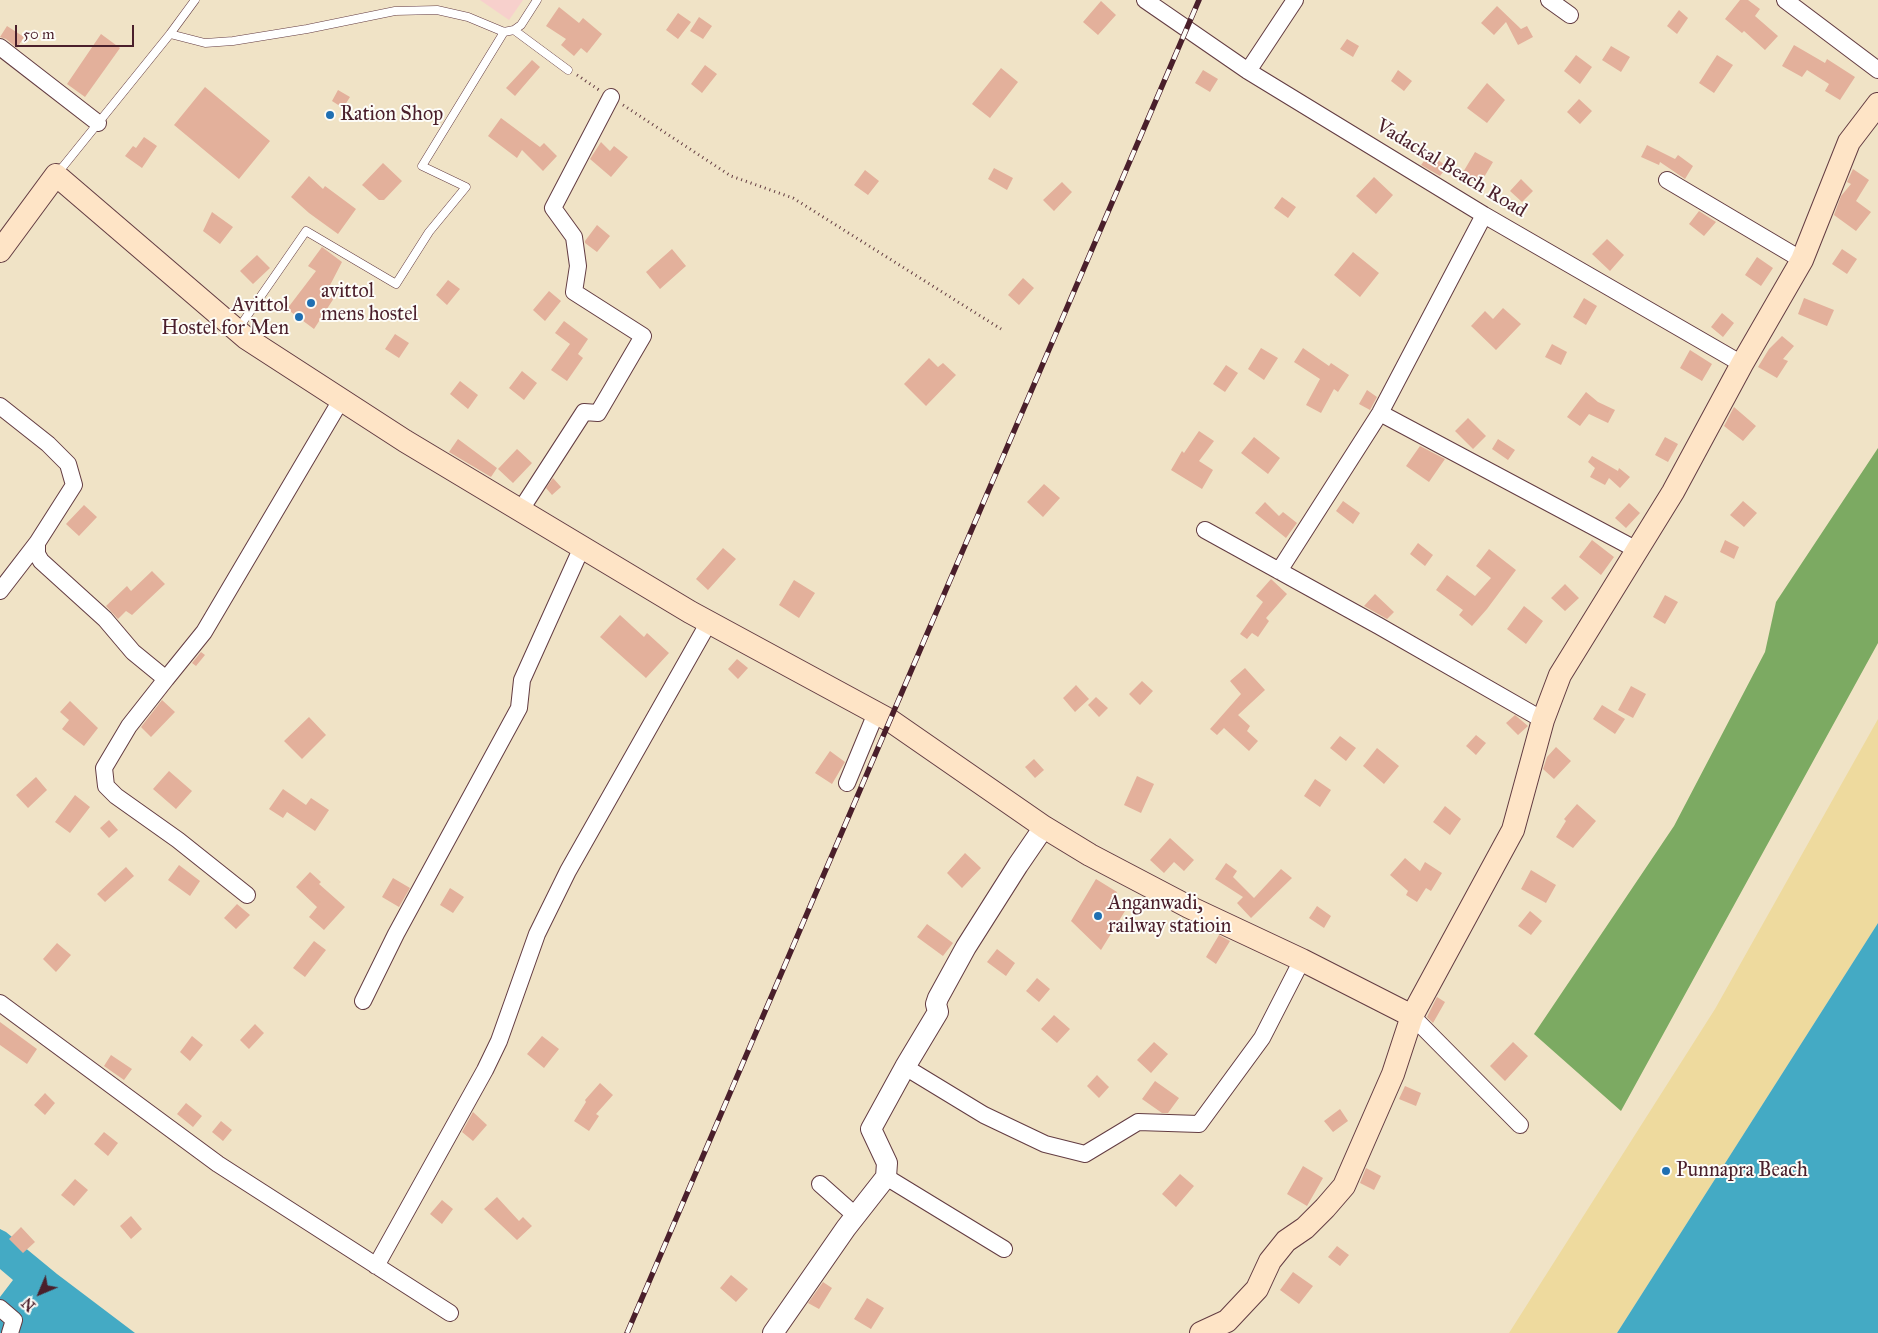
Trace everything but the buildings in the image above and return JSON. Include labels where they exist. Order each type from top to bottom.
[{"type":"main road","points":[[1201,1333],[1227,1321],[1257,1289],[1270,1261],[1286,1240],[1304,1228],[1344,1186],[1393,1074],[1412,1016],[1513,830],[1542,720],[1560,675],[1673,492],[1742,364],[1802,260],[1849,142],[1878,104]]},
{"type":"main road","points":[[0,251],[56,175],[246,338],[341,400],[520,511],[709,622],[891,720],[1044,828],[1090,855],[1189,907],[1302,960],[1412,1016]]},
{"type":"street","name":"Vadackal Beach Road","points":[[1145,0],[1248,71],[1484,214],[1742,364]]},
{"type":"street","points":[[1248,71],[1295,0]]},
{"type":"street","points":[[1549,0],[1570,16]]},
{"type":"street","points":[[1785,0],[1878,70]]},
{"type":"street","points":[[0,47],[98,124]]},
{"type":"street","points":[[520,511],[584,412],[598,413],[643,336],[574,292],[578,266],[574,237],[553,208],[611,98]]},
{"type":"street","points":[[1667,180],[1802,260]]},
{"type":"street","points":[[1279,571],[1380,413],[1484,214]]},
{"type":"street","points":[[247,895],[178,840],[116,796],[106,786],[104,768],[129,726],[204,632],[341,400]]},
{"type":"street","points":[[0,406],[48,444],[68,464],[74,485],[38,543],[0,591]]},
{"type":"street","points":[[1380,413],[1637,550]]},
{"type":"street","points":[[1204,530],[1542,720]]},
{"type":"street","points":[[38,543],[37,554],[41,561],[105,619],[133,652],[166,679]]},
{"type":"street","points":[[363,1001],[396,934],[519,708],[522,680],[582,547]]},
{"type":"street","points":[[376,1266],[485,1070],[499,1041],[537,934],[568,871],[709,622]]},
{"type":"street","points":[[846,783],[876,713]]},
{"type":"street","points":[[773,1333],[886,1177],[887,1163],[871,1129],[938,1012],[936,1004],[938,998],[966,947],[1044,828]]},
{"type":"street","points":[[905,1067],[984,1116],[1044,1144],[1085,1154],[1138,1122],[1198,1124],[1262,1038],[1302,960]]},
{"type":"street","points":[[0,1003],[218,1164],[450,1313]]},
{"type":"street","points":[[1412,1016],[1520,1125]]},
{"type":"street","points":[[886,1177],[1004,1249]]},
{"type":"street","points":[[820,1184],[856,1216]]},
{"type":"street","points":[[0,1308],[14,1320],[10,1333]]},
{"type":"lane","points":[[56,175],[170,34],[195,0]]},
{"type":"lane","points":[[170,34],[205,43],[233,41],[307,29],[395,11],[437,10],[468,17],[504,32],[514,30],[521,25],[537,0]]},
{"type":"lane","points":[[514,30],[568,70]]},
{"type":"lane","points":[[237,330],[306,232],[396,284],[429,232],[466,187],[422,166],[504,32]]},
{"type":"path","points":[[568,70],[731,176],[793,198],[1001,330]]},
{"type":"shaded area","points":[[480,0],[523,0],[509,20]]},
{"type":"green space","points":[[1878,448],[1878,643],[1621,1111],[1534,1034],[1674,826],[1765,652],[1776,602]]},
{"type":"sand","name":"Punnapra Beach","points":[[1878,719],[1878,923],[1617,1333],[1509,1333],[1715,1009]]},
{"type":"water","points":[[1878,923],[1878,1333],[1617,1333]]},
{"type":"water","points":[[0,1229],[135,1333],[0,1333],[0,1297],[13,1280],[0,1269]]},
{"type":"railway","points":[[627,1333],[1199,0]]},
{"type":"place","name":"Ration Shop","points":[[330,115]]},
{"type":"place","name":"avittol mens hostel","points":[[311,303]]},
{"type":"place","name":"Avittol Hostel for Men","points":[[299,317]]},
{"type":"place","name":"Anganwadi, railway statioin","points":[[1098,916]]},
{"type":"place","name":"Punnapra Beach","points":[[1666,1171]]}]
